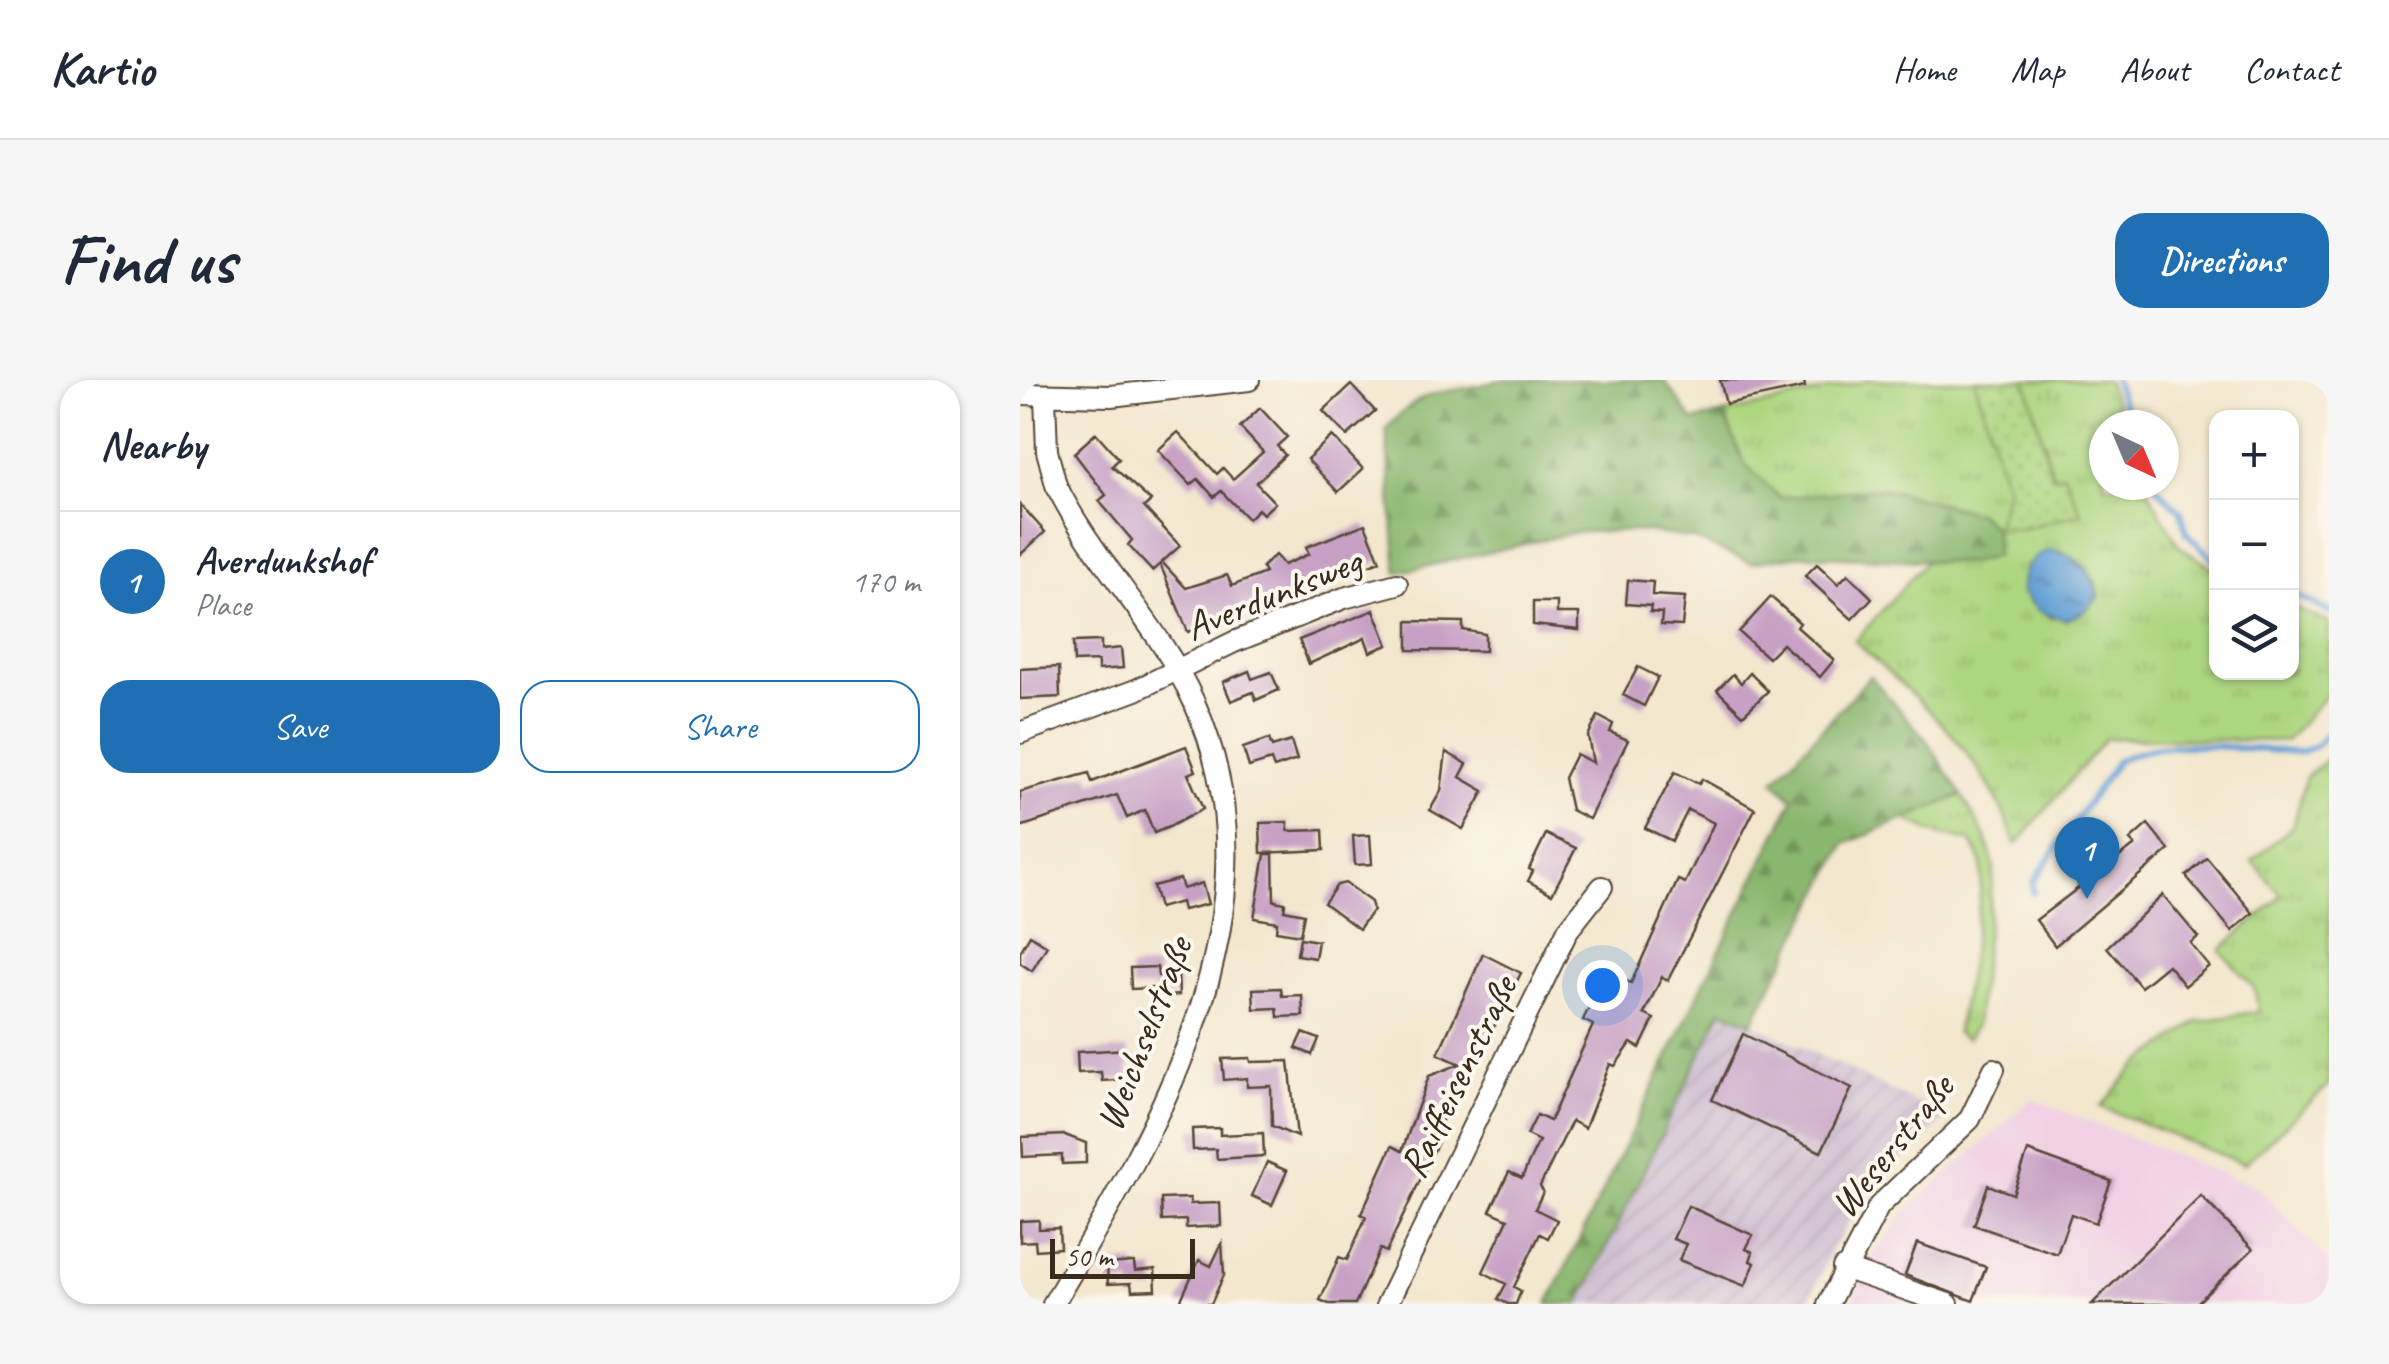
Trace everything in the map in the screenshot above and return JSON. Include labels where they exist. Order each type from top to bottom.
[{"type":"street","points":[[1020,394],[1111,396],[1249,380]]},
{"type":"street","name":"Weichselstraße","points":[[1045,397],[1047,451],[1056,485],[1194,701],[1219,768],[1228,822],[1228,885],[1220,939],[1183,1054],[1135,1154],[1052,1304]]},
{"type":"street","name":"Averdunksweg","points":[[1020,733],[1344,598],[1396,584]]},
{"type":"street","name":"Raiffeisenstraße","points":[[1387,1304],[1568,930],[1602,887]]},
{"type":"street","name":"Weserstraße","points":[[1828,1304],[1843,1268],[1879,1206],[1970,1119],[1994,1069]]},
{"type":"street","name":"Weserstraße","points":[[1843,1268],[1948,1304]]},
{"type":"shaded area","points":[[1723,1009],[1947,1117],[1869,1190],[1832,1248],[1807,1304],[1579,1304]]},
{"type":"shaded area","points":[[2032,1099],[2259,1188],[2329,1262],[2329,1304],[1851,1304],[1871,1259],[1901,1216]]},
{"type":"green space","points":[[1500,380],[1664,380],[1693,421],[1724,414],[1744,463],[1780,498],[1881,488],[1979,513],[1995,529],[1996,556],[1970,563],[1799,555],[1751,563],[1694,539],[1645,531],[1577,532],[1397,573],[1386,429],[1426,397]]},
{"type":"green space","points":[[1870,380],[1975,380],[2007,490],[1996,529],[2024,528],[2080,513],[2053,476],[2026,380],[2107,380],[2118,410],[2089,410],[2089,500],[2153,500],[2179,546],[2209,565],[2209,680],[2299,680],[2299,610],[2329,622],[2329,692],[2286,741],[2106,738],[2016,845],[2003,812],[1969,756],[1927,709],[1855,641],[1926,561],[1970,563],[1780,498],[1744,463],[1724,414]],"holes":[[[2061,551],[2085,566],[2096,583],[2051,618],[2022,593]]]},
{"type":"green space","points":[[1975,380],[2026,380],[2052,476],[2064,474],[2081,513],[2024,528],[1995,529],[2007,490]]},
{"type":"green space","points":[[1870,676],[1925,738],[1962,795],[1845,844],[1752,1023],[1722,1010],[1579,1304],[1548,1304],[1793,799],[1774,781]]},
{"type":"green space","points":[[2329,757],[2329,1085],[2244,1164],[2101,1107],[2135,1067],[2197,1022],[2259,1011],[2254,988],[2220,950],[2282,896],[2252,861],[2293,826],[2306,777]]},
{"type":"green space","points":[[1962,795],[1986,838],[1994,867],[1976,1025],[1967,1039],[1956,1033],[1977,917],[1981,862],[1970,841],[1932,832],[1904,818]]},
{"type":"water","points":[[2048,550],[2074,558],[2096,588],[2098,597],[2084,612],[2066,620],[2040,612],[2022,593],[2027,567]]},
{"type":"building","points":[[1720,380],[1804,380],[1805,387],[1726,404]]},
{"type":"building","points":[[1351,385],[1375,411],[1347,436],[1323,411]]},
{"type":"building","points":[[1260,408],[1287,437],[1277,446],[1285,455],[1256,483],[1275,503],[1263,514],[1258,509],[1248,519],[1221,491],[1214,497],[1198,479],[1191,485],[1158,450],[1178,432],[1217,474],[1223,468],[1233,479],[1263,452],[1240,427]]},
{"type":"building","points":[[1096,433],[1119,459],[1112,466],[1151,501],[1144,507],[1180,546],[1162,562],[1186,588],[1227,575],[1232,586],[1265,573],[1262,567],[1275,555],[1284,565],[1309,554],[1306,547],[1365,524],[1380,561],[1188,632],[1160,564],[1152,571],[1128,545],[1132,540],[1099,501],[1106,495],[1074,453]]},
{"type":"building","points":[[1332,436],[1363,469],[1338,492],[1307,459]]},
{"type":"building","points":[[1020,504],[1045,532],[1020,555]]},
{"type":"building","points":[[1817,564],[1838,584],[1848,574],[1872,598],[1852,619],[1805,576]]},
{"type":"building","points":[[1628,580],[1653,582],[1652,595],[1685,597],[1682,626],[1661,625],[1662,613],[1650,612],[1651,606],[1626,604]]},
{"type":"building","points":[[1771,597],[1834,660],[1820,677],[1782,644],[1768,658],[1739,632]]},
{"type":"building","points":[[1533,602],[1557,602],[1557,613],[1579,613],[1579,630],[1533,625]]},
{"type":"building","points":[[1374,610],[1388,645],[1370,652],[1365,638],[1309,664],[1299,640]]},
{"type":"building","points":[[1408,621],[1463,622],[1463,630],[1485,634],[1485,651],[1408,650]]},
{"type":"building","points":[[1101,641],[1101,650],[1121,648],[1123,668],[1098,670],[1098,661],[1074,662],[1073,642]]},
{"type":"building","points":[[1059,667],[1060,697],[1020,699],[1020,669]]},
{"type":"building","points":[[1638,667],[1658,677],[1644,706],[1623,695]]},
{"type":"building","points":[[1249,671],[1252,679],[1271,672],[1279,690],[1256,700],[1253,692],[1231,701],[1223,682]]},
{"type":"building","points":[[1750,673],[1768,691],[1743,715],[1717,690],[1733,674],[1741,683]]},
{"type":"building","points":[[1598,716],[1613,724],[1610,732],[1628,740],[1589,819],[1571,810],[1564,778],[1576,754],[1593,763],[1588,736]]},
{"type":"building","points":[[1269,739],[1272,747],[1291,741],[1297,760],[1274,768],[1271,760],[1249,767],[1243,748]]},
{"type":"building","points":[[1186,746],[1196,771],[1188,774],[1203,809],[1169,827],[1154,833],[1145,810],[1127,818],[1117,795],[1020,827],[1020,792],[1089,773],[1092,782]]},
{"type":"building","points":[[1446,752],[1467,764],[1460,777],[1484,791],[1463,829],[1430,810],[1441,791]]},
{"type":"building","points":[[1675,772],[1699,784],[1702,779],[1755,809],[1668,980],[1662,977],[1644,1014],[1654,1019],[1640,1048],[1631,1043],[1615,1066],[1610,1064],[1585,1128],[1572,1121],[1540,1186],[1543,1192],[1535,1209],[1557,1220],[1548,1238],[1540,1234],[1514,1287],[1521,1291],[1516,1304],[1508,1304],[1498,1299],[1506,1284],[1483,1272],[1508,1219],[1490,1211],[1509,1172],[1522,1178],[1539,1141],[1527,1135],[1537,1115],[1550,1121],[1593,1025],[1583,1020],[1597,991],[1610,997],[1619,977],[1631,983],[1678,880],[1685,883],[1714,823],[1688,810],[1672,841],[1645,828]]},
{"type":"building","points":[[1288,822],[1288,831],[1323,830],[1324,850],[1261,853],[1260,823]]},
{"type":"building","points":[[2148,824],[2169,850],[2055,946],[2036,920],[2135,845],[2130,840]]},
{"type":"building","points":[[1546,834],[1576,848],[1552,894],[1528,881],[1533,871],[1529,869]]},
{"type":"building","points":[[1370,835],[1372,864],[1355,865],[1353,836]]},
{"type":"building","points":[[1265,854],[1273,854],[1274,901],[1285,903],[1284,910],[1304,914],[1300,935],[1276,931],[1277,922],[1254,918]]},
{"type":"building","points":[[2207,858],[2253,913],[2232,931],[2186,876]]},
{"type":"building","points":[[1180,879],[1183,889],[1202,883],[1208,904],[1183,910],[1181,902],[1159,908],[1153,886]]},
{"type":"building","points":[[1345,883],[1371,902],[1373,910],[1359,929],[1324,903],[1337,885]]},
{"type":"building","points":[[2163,895],[2198,937],[2190,943],[2209,966],[2185,986],[2168,965],[2141,987],[2107,947]]},
{"type":"building","points":[[1030,935],[1047,946],[1032,971],[1020,963],[1020,952]]},
{"type":"building","points":[[1300,938],[1318,941],[1315,958],[1297,955]]},
{"type":"building","points":[[1483,954],[1521,973],[1453,1108],[1448,1106],[1434,1140],[1438,1142],[1386,1252],[1380,1249],[1355,1304],[1320,1300],[1339,1257],[1347,1260],[1366,1217],[1361,1214],[1392,1146],[1402,1151],[1429,1076],[1460,1064],[1438,1054]]},
{"type":"building","points":[[1157,967],[1158,976],[1178,975],[1179,995],[1155,997],[1154,988],[1131,989],[1130,968]]},
{"type":"building","points":[[1281,988],[1282,996],[1302,995],[1303,1016],[1278,1017],[1277,1008],[1254,1009],[1253,989]]},
{"type":"building","points":[[1303,1033],[1319,1039],[1312,1055],[1296,1048]]},
{"type":"building","points":[[1743,1034],[1852,1088],[1821,1152],[1712,1100]]},
{"type":"building","points":[[1128,1049],[1129,1079],[1102,1081],[1101,1072],[1078,1073],[1077,1052]]},
{"type":"building","points":[[1250,1058],[1251,1062],[1289,1061],[1297,1137],[1272,1126],[1271,1086],[1247,1087],[1247,1078],[1224,1080],[1222,1059]]},
{"type":"building","points":[[1220,1128],[1220,1135],[1263,1133],[1264,1156],[1217,1159],[1216,1149],[1193,1150],[1192,1129]]},
{"type":"building","points":[[1065,1135],[1086,1143],[1086,1163],[1062,1164],[1062,1155],[1023,1157],[1022,1137]]},
{"type":"building","points":[[2028,1151],[2111,1181],[2096,1223],[2071,1214],[2057,1254],[1974,1225],[1988,1185],[2013,1194]]},
{"type":"building","points":[[1267,1162],[1287,1171],[1272,1205],[1252,1196]]},
{"type":"building","points":[[2201,1196],[2253,1249],[2196,1304],[2092,1304]]},
{"type":"building","points":[[1190,1198],[1190,1204],[1220,1203],[1221,1226],[1186,1228],[1186,1220],[1162,1221],[1161,1199]]},
{"type":"building","points":[[1688,1206],[1753,1235],[1746,1249],[1753,1252],[1750,1261],[1755,1263],[1745,1286],[1679,1260],[1686,1244],[1673,1239]]},
{"type":"building","points":[[1039,1220],[1039,1229],[1059,1228],[1060,1248],[1036,1250],[1035,1241],[1020,1242],[1020,1221]]},
{"type":"building","points":[[1222,1243],[1224,1275],[1211,1304],[1179,1304],[1199,1260],[1211,1266]]},
{"type":"building","points":[[1917,1243],[1986,1267],[1973,1301],[1905,1275]]},
{"type":"building","points":[[1134,1262],[1135,1271],[1155,1269],[1156,1290],[1132,1291],[1131,1283],[1108,1284],[1107,1264]]},
{"type":"waterway","points":[[2115,380],[2125,410]]},
{"type":"waterway","points":[[2169,500],[2181,512],[2187,533],[2209,555]]},
{"type":"waterway","points":[[2299,597],[2329,612]]},
{"type":"waterway","points":[[2033,893],[2033,882],[2117,761],[2137,753],[2183,746],[2300,752],[2316,746],[2329,732]]},
{"type":"place","name":"Averdunkshof","points":[[2087,899]]}]
